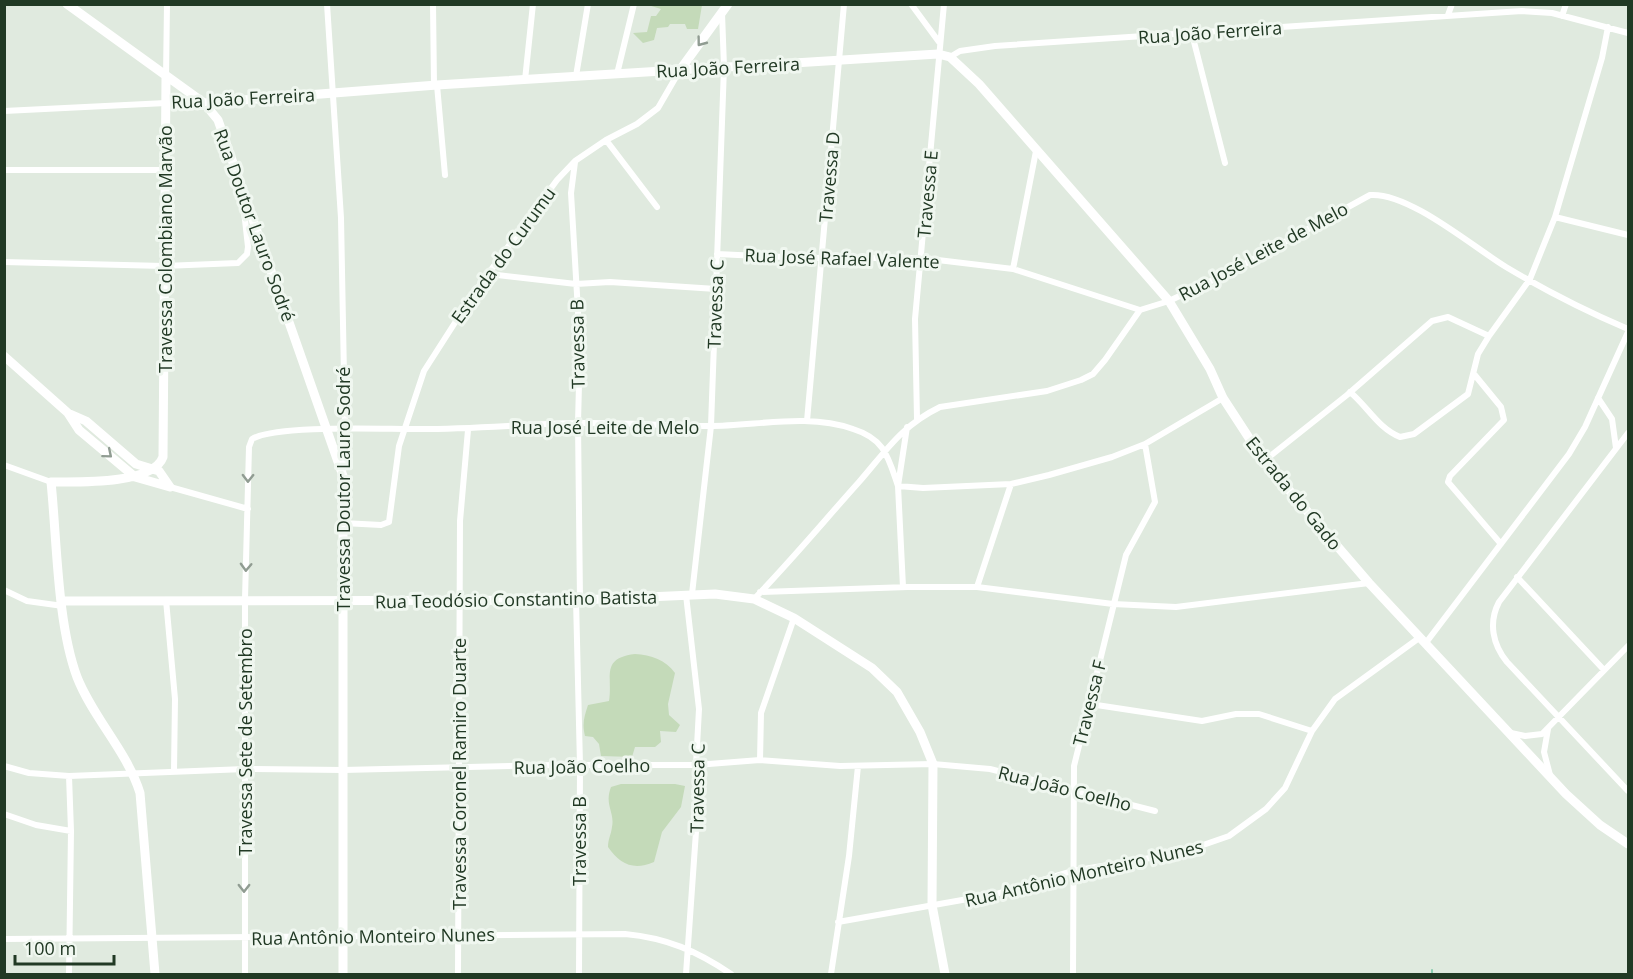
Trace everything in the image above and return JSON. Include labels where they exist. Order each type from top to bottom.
[{"type":"street","name":"Rua Doutor Lauro Sodré","points":[[67,4],[166,78],[204,103],[218,120],[343,476]]},
{"type":"street","name":"Travessa Colombiano Marvão","points":[[155,469],[162,457],[165,439],[167,4]]},
{"type":"street","name":"Travessa Doutor Lauro Sodré","points":[[327,4],[341,218],[345,429],[343,476],[343,975]]},
{"type":"street","points":[[433,4],[435,85],[445,175]]},
{"type":"street","points":[[525,80],[533,4]]},
{"type":"street","points":[[576,76],[588,4]]},
{"type":"street","points":[[617,74],[634,4]]},
{"type":"street","name":"Estrada do Curumu","points":[[344,523],[381,525],[389,522],[403,429],[429,361],[546,195],[575,161],[606,140],[638,124],[658,108],[680,70],[728,4]]},
{"type":"street","name":"Travessa D","points":[[807,421],[844,4]]},
{"type":"street","points":[[911,4],[939,42]]},
{"type":"street","name":"Travessa E","points":[[917,419],[915,319],[944,4]]},
{"type":"street","points":[[1448,15],[1452,4]]},
{"type":"street","points":[[1562,16],[1566,4]]},
{"type":"street","name":"Rua João Ferreira","points":[[4,111],[204,103],[435,85],[938,54],[950,57],[971,49],[995,46],[1522,11],[1562,16],[1629,33]]},
{"type":"street","name":"Travessa C","points":[[686,975],[686,947],[699,810],[696,765],[699,709],[689,595],[711,426],[724,67],[722,13]]},
{"type":"street","points":[[1350,392],[1367,407],[1380,426],[1403,438],[1414,434],[1468,394],[1478,354],[1530,279],[1555,217],[1602,58],[1608,27]]},
{"type":"street","points":[[1192,34],[1225,163]]},
{"type":"street","name":"Estrada do Gado","points":[[950,57],[979,84],[1169,301],[1210,369],[1223,398],[1264,461],[1369,583],[1551,778],[1600,825],[1629,844]]},
{"type":"street","points":[[606,140],[657,207]]},
{"type":"street","points":[[1013,269],[1036,151]]},
{"type":"street","name":"Travessa B","points":[[575,161],[571,193],[580,345],[578,423],[579,975]]},
{"type":"street","points":[[4,171],[166,170]]},
{"type":"street","points":[[4,262],[164,266],[238,263],[247,254],[248,247],[242,186]]},
{"type":"street","name":"Rua José Leite de Melo","points":[[1140,310],[1169,301],[1230,272],[1370,195],[1381,194],[1459,234],[1506,267],[1530,279]]},
{"type":"street","points":[[1555,217],[1629,235]]},
{"type":"street","name":"Rua José Rafael Valente","points":[[717,254],[921,258],[1013,269],[1140,310]]},
{"type":"street","points":[[489,274],[576,284],[610,282],[716,290]]},
{"type":"street","points":[[1530,279],[1629,330]]},
{"type":"street","points":[[945,975],[932,905],[933,764],[920,732],[897,692],[849,651],[757,596],[860,480],[884,448],[907,426],[940,407],[1047,391],[1081,380],[1093,374],[1105,360],[1140,310]]},
{"type":"street","points":[[1264,461],[1350,392],[1425,326],[1439,318],[1448,317],[1490,336]]},
{"type":"street","name":"Rua Antônio Monteiro Nunes","points":[[838,922],[996,894],[1072,871],[1180,853],[1218,842],[1235,833],[1266,809],[1285,788],[1312,731],[1328,707],[1344,691],[1422,641],[1501,543],[1569,454],[1629,330]]},
{"type":"street","points":[[4,356],[68,413],[79,430],[135,477],[248,509]]},
{"type":"street","points":[[1474,374],[1501,407],[1504,420],[1450,476],[1448,482],[1501,543]]},
{"type":"street","points":[[898,486],[922,488],[1011,484],[1091,464],[1145,444],[1223,398]]},
{"type":"street","points":[[1598,398],[1612,418],[1616,448]]},
{"type":"street","points":[[68,413],[86,421],[136,464],[155,469],[170,487]]},
{"type":"street","name":"Rua José Leite de Melo","points":[[249,447],[251,440],[257,436],[327,429],[468,430],[578,423],[711,426],[807,421],[855,429],[874,438],[884,448]]},
{"type":"street","points":[[903,587],[898,486],[907,426]]},
{"type":"street","name":"Travessa Coronel Ramiro Duarte","points":[[458,975],[457,768],[460,521],[468,430]]},
{"type":"street","points":[[1629,433],[1517,577],[1495,609],[1493,625],[1496,644],[1507,662],[1629,791]]},
{"type":"street","name":"Travessa F","points":[[1073,975],[1074,766],[1126,555],[1155,502],[1145,444]]},
{"type":"street","name":"Travessa Sete de Setembro","points":[[244,975],[245,599],[249,447]]},
{"type":"street","points":[[884,448],[898,486]]},
{"type":"street","points":[[4,465],[51,482],[135,477],[155,469]]},
{"type":"street","points":[[51,482],[67,637],[77,676],[112,741],[133,773],[140,793],[155,975]]},
{"type":"street","points":[[977,587],[1011,484]]},
{"type":"street","points":[[1517,577],[1604,670]]},
{"type":"street","name":"Rua Teodósio Constantino Batista","points":[[4,590],[27,602],[63,604],[245,599],[343,602],[578,599],[715,594],[757,596],[903,587],[977,587],[1113,603],[1197,606],[1285,592],[1369,583]]},
{"type":"street","points":[[166,600],[175,699],[174,771]]},
{"type":"street","points":[[760,760],[761,713],[794,618]]},
{"type":"street","points":[[1506,732],[1536,736],[1548,729],[1629,646]]},
{"type":"street","points":[[1090,704],[1202,721],[1236,714],[1259,714],[1312,731]]},
{"type":"street","points":[[1548,729],[1544,752],[1551,778]]},
{"type":"street","name":"Rua João Coelho","points":[[4,766],[29,773],[69,776],[245,769],[344,770],[696,765],[760,760],[858,766],[933,764],[990,769],[1155,811]]},
{"type":"street","points":[[831,975],[849,856],[858,766]]},
{"type":"street","points":[[69,776],[71,831],[69,975]]},
{"type":"street","points":[[4,814],[36,825],[71,831]]},
{"type":"street","name":"Rua Antônio Monteiro Nunes","points":[[4,939],[578,933],[652,937],[686,947],[731,975]]},
{"type":"green space","points":[[648,5],[702,5],[698,29],[687,29],[685,24],[670,24],[668,27],[657,28],[654,40],[643,43],[633,33],[647,32],[651,16],[656,16],[661,9]]},
{"type":"green space","points":[[635,654],[658,659],[675,673],[668,704],[669,715],[680,725],[676,732],[660,731],[661,742],[655,747],[635,747],[632,757],[601,756],[599,744],[593,737],[585,736],[584,720],[588,705],[609,701],[612,664],[624,656]]},
{"type":"green space","points":[[621,784],[685,786],[681,807],[662,832],[654,862],[646,865],[633,866],[622,862],[608,847],[613,822],[609,793],[611,787]]}]
